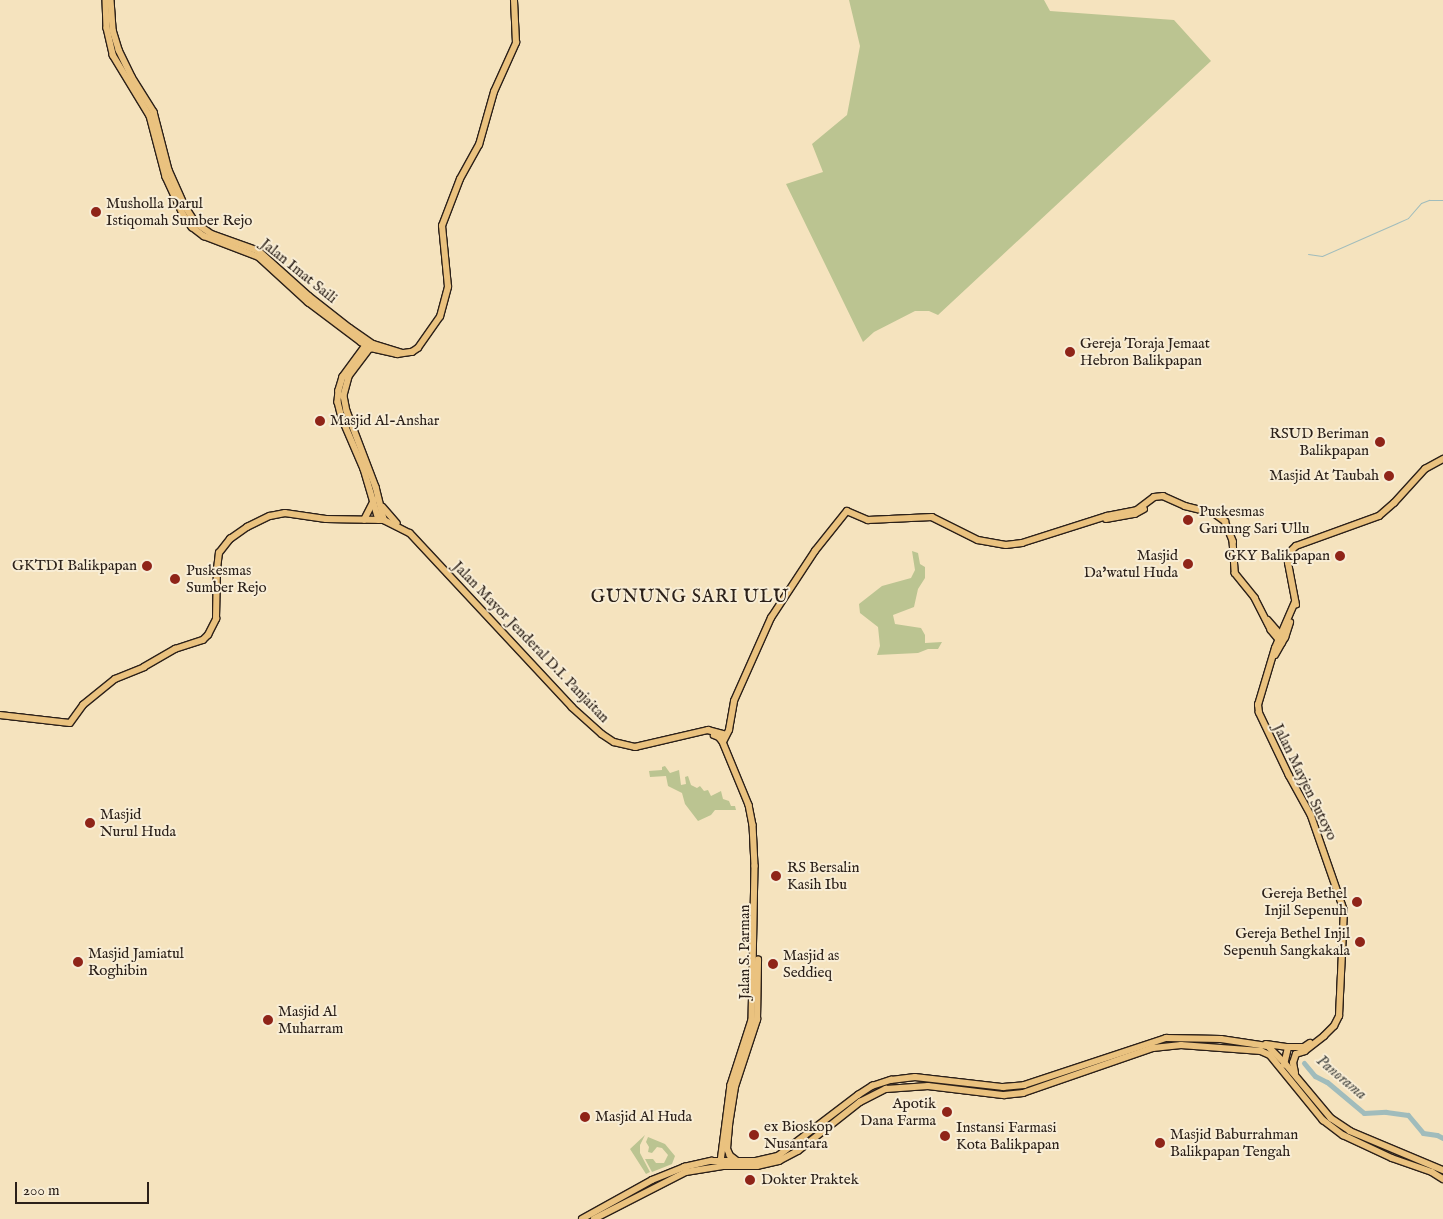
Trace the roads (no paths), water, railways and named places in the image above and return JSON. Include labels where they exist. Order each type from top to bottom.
[{"type":"main road","name":"Jalan Imat Saili","points":[[106,0],[107,28],[112,55],[150,116],[158,141]]},
{"type":"main road","name":"Jalan Imat Saili","points":[[111,0],[112,27],[116,44],[132,77],[154,112],[166,177],[183,214],[192,227],[212,239],[259,257],[308,302],[368,344],[402,353],[412,352],[418,348],[440,317],[448,287],[442,226],[460,180],[479,145],[494,92],[516,44],[514,0]]},
{"type":"main road","points":[[368,344],[343,377],[338,402],[377,501],[388,515],[403,528]]},
{"type":"main road","points":[[368,344],[349,377],[344,396],[347,411],[382,520]]},
{"type":"main road","name":"Jalan Mayjen Sutoyo","points":[[1296,1054],[1305,1051],[1334,1026],[1339,1016],[1344,911],[1327,857],[1311,816],[1289,776],[1259,713],[1258,705],[1272,659],[1282,639],[1295,602],[1288,563],[1290,552],[1296,546],[1379,516],[1426,469],[1443,459]]},
{"type":"main road","points":[[724,738],[738,692],[770,618],[810,558],[847,511],[868,520],[932,517],[978,540],[1002,545],[1022,543],[1102,519],[1135,514],[1154,501],[1171,500],[1184,506],[1214,513],[1225,522],[1233,541],[1235,573],[1255,598],[1271,630],[1282,639]]},
{"type":"main road","points":[[364,520],[377,501]]},
{"type":"main road","name":"Jalan Mayor Jenderal D.I. Panjaitan","points":[[0,715],[70,722],[83,705],[115,679],[144,667],[175,649],[203,640],[208,636],[216,619],[219,553],[230,539],[254,523],[270,516],[285,513],[326,519],[382,520],[403,528],[421,541],[572,707],[602,734],[620,745],[635,746],[704,731],[713,731],[724,738]]},
{"type":"main road","name":"Jalan S. Parman","points":[[724,738],[752,804],[757,824],[758,853],[757,1020],[735,1086],[727,1148],[730,1156],[738,1162]]},
{"type":"main road","name":"Jalan S. Parman","points":[[721,1162],[731,1085],[752,1020],[755,908],[753,825],[748,802],[724,738]]},
{"type":"main road","name":"Jalan Mayjen Sutoyo","points":[[582,1219],[652,1180],[673,1171],[711,1160],[721,1162],[756,1161],[778,1156],[799,1143],[858,1095],[872,1086],[891,1080],[925,1078],[1003,1087],[1024,1085],[1166,1038],[1221,1039],[1288,1048],[1304,1046],[1327,1032]]},
{"type":"main road","points":[[1262,1043],[1323,1120],[1343,1135],[1359,1143],[1392,1158],[1432,1172],[1443,1179]]},
{"type":"main road","points":[[594,1219],[686,1172],[723,1166],[768,1164],[798,1151],[844,1114],[873,1094],[895,1087],[928,1086],[1004,1095],[1023,1093],[1068,1080],[1153,1048],[1167,1046],[1207,1046],[1261,1051],[1273,1055],[1285,1063],[1331,1118],[1362,1136],[1443,1170]]},
{"type":"main road","points":[[1286,1074],[1285,1063],[1288,1048]]},
{"type":"main road","points":[[1273,1055],[1296,1054],[1293,1063],[1296,1075]]},
{"type":"main road","points":[[1359,1143],[1362,1136]]},
{"type":"waterway","points":[[1308,254],[1322,256],[1408,218],[1421,203],[1429,200],[1443,200]]},
{"type":"waterway","name":"Panorama","points":[[1304,1063],[1315,1076],[1327,1082],[1364,1113],[1386,1112],[1408,1115],[1423,1133],[1443,1138]]},
{"type":"place","name":"Musholla Darul Istiqomah Sumber Rejo","points":[[96,212]]},
{"type":"place","name":"Gereja Toraja Jemaat Hebron Balikpapan","points":[[1070,352]]},
{"type":"place","name":"Masjid Al-Anshar","points":[[320,421]]},
{"type":"place","name":"RSUD Beriman Balikpapan","points":[[1380,442]]},
{"type":"place","name":"Masjid At Taubah","points":[[1389,476]]},
{"type":"place","name":"Puskesmas Gunung Sari Ullu","points":[[1188,520]]},
{"type":"place","name":"GKY Balikpapan","points":[[1340,556]]},
{"type":"place","name":"Masjid Da'watul Huda","points":[[1188,564]]},
{"type":"place","name":"GKTDI Balikpapan","points":[[147,566]]},
{"type":"place","name":"Puskesmas Sumber Rejo","points":[[175,579]]},
{"type":"place","name":"Masjid Nurul Huda","points":[[90,823]]},
{"type":"place","name":"RS Bersalin Kasih Ibu","points":[[776,876]]},
{"type":"place","name":"Gereja Bethel Injil Sepenuh","points":[[1357,902]]},
{"type":"place","name":"Gereja Bethel Injil Sepenuh Sangkakala","points":[[1360,942]]},
{"type":"place","name":"Masjid Jamiatul Roghibin","points":[[78,962]]},
{"type":"place","name":"Masjid as Seddieq","points":[[773,964]]},
{"type":"place","name":"Masjid Al Muharram","points":[[268,1020]]},
{"type":"place","name":"Apotik Dana Farma","points":[[947,1112]]},
{"type":"place","name":"Masjid Al Huda","points":[[585,1117]]},
{"type":"place","name":"ex Bioskop Nusantara","points":[[754,1135]]},
{"type":"place","name":"Instansi Farmasi Kota Balikpapan","points":[[945,1136]]},
{"type":"place","name":"Masjid Baburrahman Balikpapan Tengah","points":[[1160,1143]]},
{"type":"place","name":"Dokter Praktek","points":[[750,1180]]},
{"type":"district","name":"GUNUNG SARI ULU","points":[[690,598]]}]
